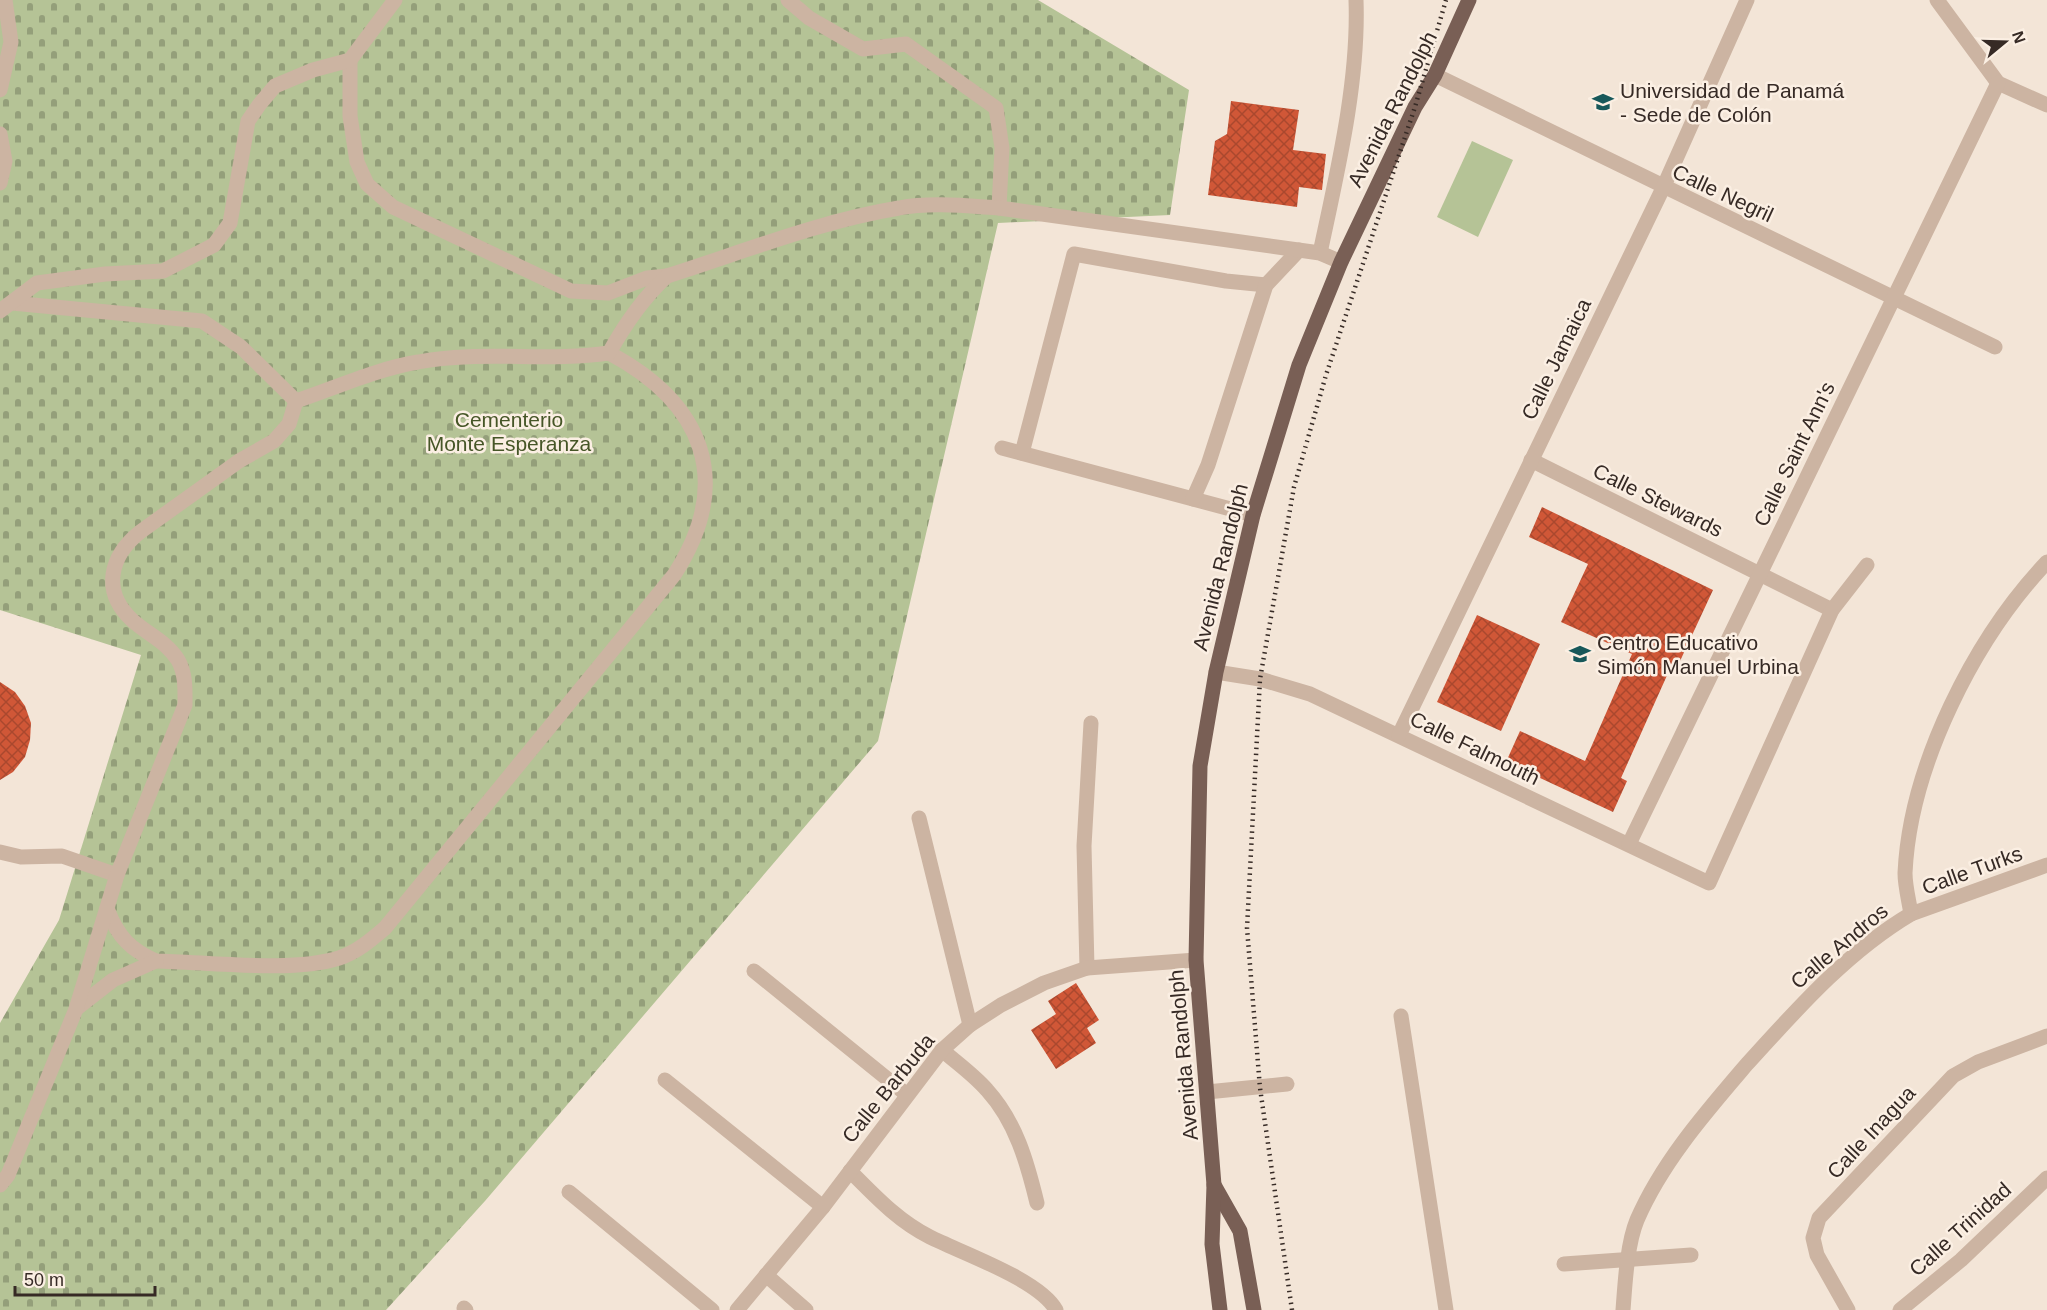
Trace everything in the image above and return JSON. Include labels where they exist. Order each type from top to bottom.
[{"type":"main road","name":"Avenida Randolph","points":[[1220,1310],[1212,1244],[1214,1185],[1196,960],[1200,766],[1216,672],[1253,515],[1299,365],[1341,262],[1415,107],[1435,75],[1469,0]]},
{"type":"main road","name":"Avenida Randolph","points":[[1214,1185],[1240,1231],[1254,1310]]},
{"type":"street","points":[[0,90],[11,42],[6,0]]},
{"type":"street","points":[[395,0],[350,60],[350,116],[357,162],[367,184],[393,207],[571,291],[608,294],[647,278],[667,276],[847,219],[901,207],[965,205],[999,208],[1320,253],[1341,262]]},
{"type":"street","points":[[788,0],[808,18],[863,49],[906,44],[996,108],[1002,147],[999,208]]},
{"type":"street","points":[[1320,253],[1347,111],[1354,48],[1356,0]]},
{"type":"street","name":"Calle Jamaica","points":[[1399,735],[1663,188],[1747,0]]},
{"type":"street","points":[[1937,0],[1998,83],[2047,105]]},
{"type":"street","points":[[6,307],[37,283],[105,274],[163,271],[214,245],[230,223],[248,122],[259,105],[275,86],[313,70],[350,60]]},
{"type":"street","name":"Calle Negril","points":[[1435,75],[1663,188],[1893,296],[1995,347]]},
{"type":"street","name":"Calle Saint Ann's","points":[[1629,844],[1998,83]]},
{"type":"street","points":[[0,134],[5,161],[0,183]]},
{"type":"street","points":[[1194,499],[1208,465],[1266,285],[1299,250]]},
{"type":"street","points":[[1022,453],[1074,254],[1226,281],[1266,285]]},
{"type":"street","points":[[609,353],[626,323],[647,295],[667,276]]},
{"type":"street","points":[[6,307],[202,321],[241,347],[296,401]]},
{"type":"street","points":[[108,911],[115,928],[126,943],[140,954],[156,961],[314,964],[341,957],[366,944],[385,928],[674,575],[690,551],[700,525],[706,494],[704,465],[696,438],[682,411],[662,387],[638,369],[609,353],[552,358],[449,358],[417,362],[296,401]]},
{"type":"street","points":[[0,1185],[8,1175],[76,1009],[108,911],[117,875],[185,705],[186,683],[178,661],[164,642],[132,620],[118,603],[113,583],[114,562],[125,544],[140,532],[239,461],[274,441],[289,424],[296,401]]},
{"type":"street","points":[[1002,448],[1253,515]]},
{"type":"street","name":"Calle Stewards","points":[[1531,460],[1832,610]]},
{"type":"street","name":"Calle Andros","points":[[1623,1310],[1636,1222],[1657,1182],[1701,1119],[1786,1020],[1821,985],[1889,927],[1911,914],[1905,876],[1910,824],[1930,756],[1965,680],[1986,644],[2047,562]]},
{"type":"street","points":[[1832,610],[1867,565]]},
{"type":"street","name":"Calle Falmouth","points":[[1216,672],[1260,679],[1310,694],[1709,883],[1832,610]]},
{"type":"street","points":[[1087,968],[1084,846],[1091,723]]},
{"type":"street","points":[[920,818],[970,1025]]},
{"type":"street","points":[[0,852],[21,857],[62,856],[117,875]]},
{"type":"street","name":"Calle Turks","points":[[1911,914],[2047,865]]},
{"type":"street","name":"Calle Barbuda","points":[[737,1310],[823,1207],[942,1050],[970,1025],[1001,1005],[1044,983],[1087,968],[1196,960]]},
{"type":"street","points":[[76,1009],[113,980],[156,961]]},
{"type":"street","points":[[754,971],[906,1095]]},
{"type":"street","points":[[1401,1016],[1446,1310]]},
{"type":"street","name":"Calle Inagua","points":[[1848,1310],[1817,1255],[1813,1238],[1819,1218],[1953,1076],[1978,1062],[2047,1036]]},
{"type":"street","points":[[942,1050],[987,1090],[1004,1112],[1020,1139],[1037,1203]]},
{"type":"street","points":[[665,1080],[823,1207]]},
{"type":"street","points":[[1207,1092],[1287,1084]]},
{"type":"street","points":[[849,1171],[891,1213],[930,1237],[1035,1289],[1056,1310]]},
{"type":"street","name":"Calle Trinidad","points":[[1900,1310],[1961,1260],[2047,1178]]},
{"type":"street","points":[[569,1192],[712,1310]]},
{"type":"street","points":[[1564,1263],[1691,1255]]},
{"type":"street","points":[[766,1275],[806,1310]]},
{"type":"green space","name":"Cementerio Monte Esperanza","points":[[0,0],[1038,0],[1189,90],[1170,215],[998,223],[878,741],[485,1201],[386,1310],[0,1310],[0,1023],[59,920],[141,655],[0,610]]},
{"type":"green space","points":[[1472,141],[1513,160],[1478,237],[1437,217]]},
{"type":"building","points":[[1231,101],[1299,110],[1293,150],[1326,154],[1322,190],[1299,187],[1297,207],[1208,195],[1215,141],[1227,134]]},
{"type":"building","points":[[1542,507],[1713,590],[1674,674],[1669,671],[1621,778],[1627,781],[1613,812],[1506,762],[1520,731],[1585,761],[1632,654],[1561,622],[1588,564],[1529,537]]},
{"type":"building","points":[[1477,615],[1540,644],[1501,731],[1437,702]]},
{"type":"building","points":[[0,682],[15,692],[25,706],[31,723],[30,740],[25,757],[13,772],[0,780]]},
{"type":"building","points":[[1076,983],[1099,1020],[1087,1028],[1096,1043],[1056,1069],[1031,1030],[1056,1014],[1048,1001]]},
{"type":"railway","points":[[1292,1310],[1260,1088],[1247,928],[1260,679],[1294,487],[1326,375],[1415,107],[1446,0]]},
{"type":"place","name":"Universidad de Panamá - Sede de Colón","points":[[1603,102]]},
{"type":"place","name":"Centro Educativo Simón Manuel Urbina","points":[[1580,654]]}]
